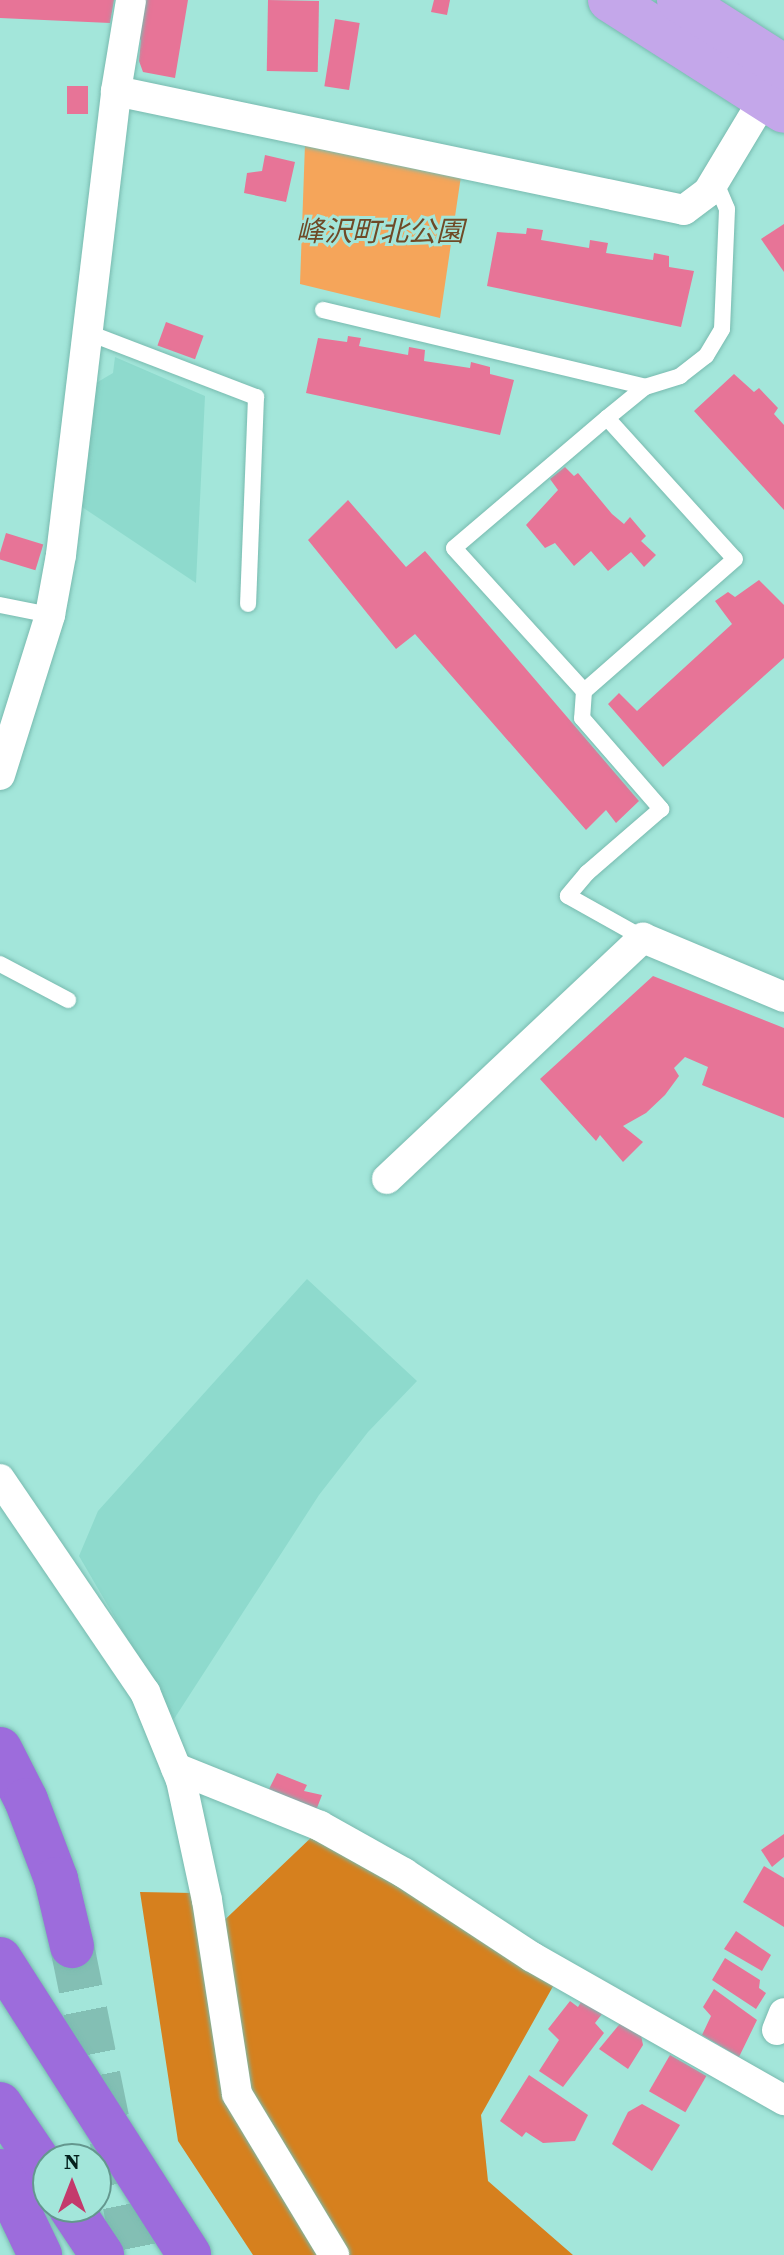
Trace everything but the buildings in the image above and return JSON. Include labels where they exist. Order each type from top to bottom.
[{"type":"highway","points":[[0,1749],[26,1800],[56,1879],[72,1946]]},
{"type":"highway","points":[[0,1959],[189,2255]]},
{"type":"highway","points":[[0,2104],[32,2151]]},
{"type":"highway","points":[[0,2171],[40,2255]]},
{"type":"highway","points":[[81,2223],[102,2255]]},
{"type":"main road","points":[[610,0],[779,86]]},
{"type":"main road","points":[[679,0],[779,86]]},
{"type":"street","points":[[0,775],[50,615],[89,333],[116,91],[131,0]]},
{"type":"street","points":[[116,91],[684,210],[708,192],[779,86]]},
{"type":"street","points":[[387,1179],[643,938],[784,997]]},
{"type":"street","points":[[0,1479],[145,1692],[176,1768],[207,1900],[237,2094],[334,2255]]},
{"type":"street","points":[[176,1768],[320,1826],[404,1873],[532,1957],[784,2100]]},
{"type":"lane","points":[[584,691],[454,548],[645,387],[680,376],[706,356],[722,329],[727,209],[715,181]]},
{"type":"lane","points":[[323,310],[645,387]]},
{"type":"lane","points":[[89,333],[256,397],[248,604]]},
{"type":"lane","points":[[607,418],[735,559],[584,691],[582,718],[661,809],[587,873],[568,896],[643,938]]},
{"type":"lane","points":[[0,605],[50,615]]},
{"type":"lane","points":[[0,964],[68,1000]]},
{"type":"shaded area","points":[[115,357],[205,396],[196,583],[76,503],[91,386],[113,373]]},
{"type":"shaded area","points":[[307,1279],[417,1381],[368,1432],[319,1495],[174,1719],[79,1556],[98,1511]]},
{"type":"shaded area","points":[[317,1832],[556,1981],[481,2115],[488,2181],[573,2255],[253,2255],[178,2141],[140,1892],[193,1893],[212,1932]]},
{"type":"green space","name":"峰沢町北公園","points":[[305,144],[461,176],[440,318],[300,284]]},
{"type":"tunnel","points":[[72,1946],[135,2255]]}]
